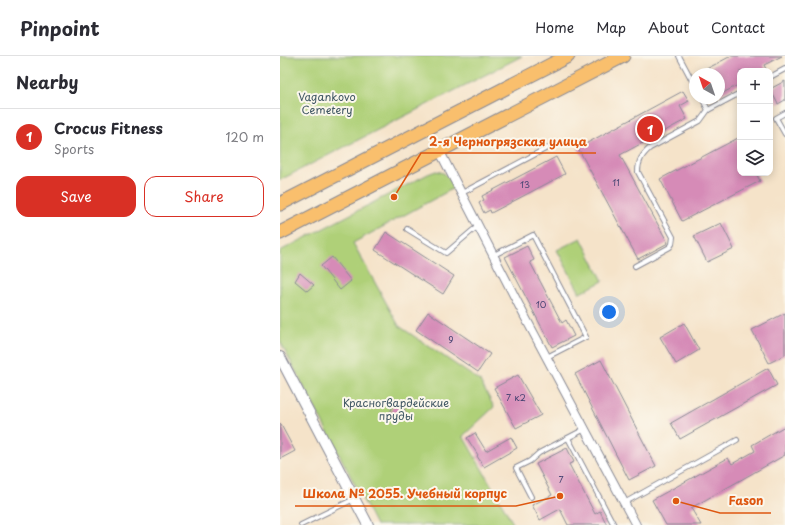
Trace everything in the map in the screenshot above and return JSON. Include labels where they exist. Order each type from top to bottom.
[{"type":"main road","points":[[280,204],[568,56]]},
{"type":"main road","points":[[280,233],[623,56]]},
{"type":"street","points":[[439,150],[636,525]]},
{"type":"street","points":[[280,358],[368,525]]},
{"type":"lane","points":[[679,56],[689,75]]},
{"type":"lane","points":[[773,75],[785,69]]},
{"type":"lane","points":[[635,266],[670,247],[674,241],[638,172],[639,160],[650,148],[700,121],[708,110],[737,95]]},
{"type":"lane","points":[[705,104],[708,110]]},
{"type":"lane","points":[[785,113],[776,118],[785,134]]},
{"type":"lane","points":[[462,193],[547,148]]},
{"type":"lane","points":[[407,229],[446,253],[473,230],[479,227]]},
{"type":"lane","points":[[494,256],[533,235],[586,337],[547,357]]},
{"type":"lane","points":[[531,497],[516,468],[530,461],[539,453],[585,429]]},
{"type":"lane","points":[[568,438],[614,525]]},
{"type":"lane","points":[[624,503],[737,440]]},
{"type":"lane","points":[[301,525],[354,499]]},
{"type":"green space","name":"Vagankovo Cemetery","points":[[280,56],[522,56],[280,180]]},
{"type":"green space","name":"Красногвардейские пруды","points":[[436,171],[446,175],[454,188],[353,243],[399,326],[480,381],[494,407],[463,436],[514,525],[376,525],[280,341],[280,251]]},
{"type":"green space","points":[[581,238],[603,281],[580,293],[557,250]]},
{"type":"building","points":[[731,56],[782,56],[764,65],[766,68],[737,68],[737,86],[725,92],[725,68],[708,68]]},
{"type":"building","points":[[785,81],[785,100],[778,104],[773,95],[773,87]]},
{"type":"building","points":[[683,91],[689,101],[680,106],[687,119],[620,155],[668,243],[638,259],[578,148]]},
{"type":"building","points":[[737,139],[737,176],[758,176],[760,181],[682,221],[660,179]]},
{"type":"building","points":[[556,157],[565,174],[491,213],[490,210],[484,213],[479,203],[484,200],[482,196]]},
{"type":"building","points":[[721,223],[734,249],[707,262],[694,236]]},
{"type":"building","points":[[386,232],[454,276],[443,294],[375,250]]},
{"type":"building","points":[[527,246],[534,260],[530,262],[562,323],[566,320],[574,336],[552,347],[505,257]]},
{"type":"building","points":[[332,257],[351,281],[340,290],[321,266]]},
{"type":"building","points":[[300,273],[314,285],[307,291],[295,281]]},
{"type":"building","points":[[428,312],[490,354],[478,372],[416,330]]},
{"type":"building","points":[[785,313],[785,355],[769,363],[752,330]]},
{"type":"building","points":[[684,323],[699,350],[676,364],[660,337]]},
{"type":"building","points":[[601,360],[656,466],[629,480],[575,374]]},
{"type":"building","points":[[768,368],[777,385],[680,439],[671,423]]},
{"type":"building","points":[[518,375],[541,415],[516,428],[494,388]]},
{"type":"building","points":[[393,405],[405,409],[401,420],[389,416]]},
{"type":"building","points":[[280,423],[295,451],[280,459]]},
{"type":"building","points":[[785,426],[785,455],[691,508],[701,525],[666,525],[652,500],[728,458],[732,464],[755,451],[752,445]]},
{"type":"building","points":[[475,433],[486,451],[511,437],[517,448],[484,467],[467,438]]},
{"type":"building","points":[[567,448],[574,462],[569,464],[595,514],[600,511],[607,525],[568,525],[560,509],[540,520],[532,505],[552,495],[536,464]]},
{"type":"place","name":"Crocus Fitness","points":[[650,129]]},
{"type":"place","name":"2-я Черногрязская улица","points":[[394,197]]},
{"type":"place","name":"Школа № 2055. Учебный корпус","points":[[560,496]]},
{"type":"place","name":"Fason","points":[[676,501]]}]
